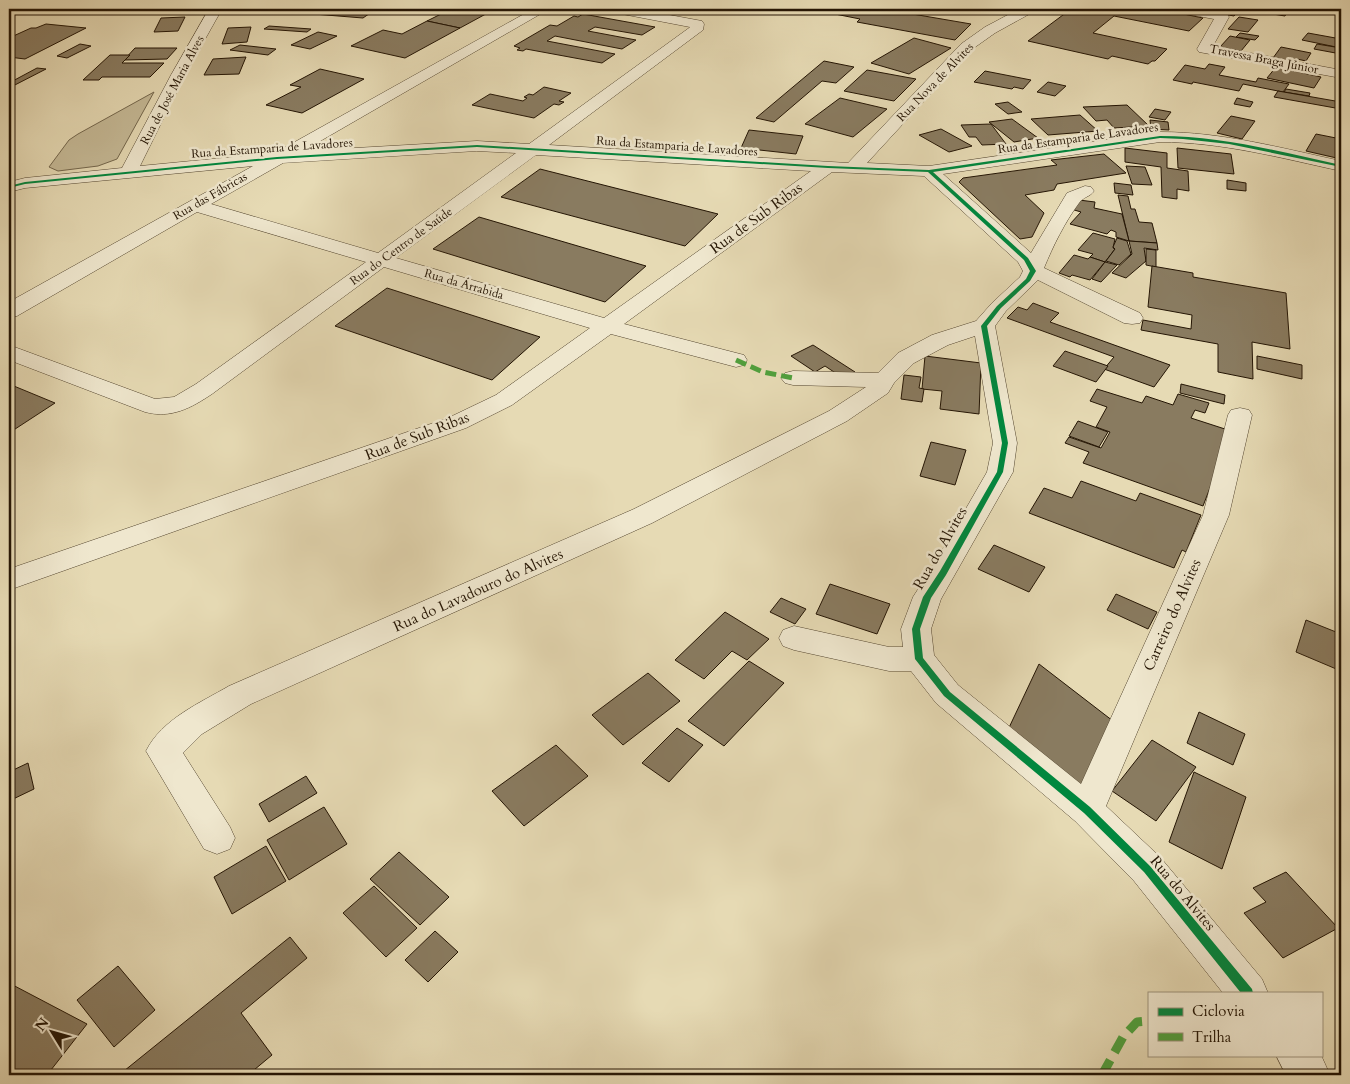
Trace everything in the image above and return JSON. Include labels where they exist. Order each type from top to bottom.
[{"type":"street","name":"Rua de José Maria Alves","points":[[129,171],[215,9]]},
{"type":"street","name":"Rua das Fábricas","points":[[9,311],[542,9]]},
{"type":"street","name":"Rua do Centro de Saúde","points":[[9,352],[153,407],[180,404],[382,260],[696,30],[697,24],[617,9]]},
{"type":"street","name":"Rua Nova de Alvites","points":[[853,168],[966,47],[990,30],[1028,9]]},
{"type":"street","name":"Travessa Braga Júnior","points":[[1181,9],[1222,17],[1204,49],[1341,74]]},
{"type":"street","name":"Rua da Estamparia de Lavadores","points":[[9,187],[24,183],[129,171],[277,158],[477,146],[536,148],[828,167],[929,171],[1160,137],[1184,136],[1212,139],[1341,166]]},
{"type":"street","name":"Rua de Sub Ribas","points":[[9,580],[457,423],[504,400],[828,167]]},
{"type":"street","points":[[929,171],[1026,259],[1033,271],[1072,286],[1082,295],[1132,318]]},
{"type":"street","points":[[984,326],[999,307],[1028,280],[1041,252],[1073,197],[1086,191]]},
{"type":"street","name":"Rua da Árrabida","points":[[194,205],[607,326],[736,360]]},
{"type":"street","name":"Rua do Lavadouro do Alvites","points":[[217,838],[162,751],[191,724],[240,695],[643,516],[838,416],[880,388],[884,380],[906,358],[940,340],[984,326]]},
{"type":"street","name":"Rua do Alvites","points":[[984,326],[1005,444],[1000,472],[943,573],[927,597],[916,629],[919,659],[947,694],[1087,810],[1147,869],[1247,992]]},
{"type":"street","points":[[794,378],[884,380]]},
{"type":"street","name":"Carreiro do Alvites","points":[[1087,810],[1216,516],[1240,415]]},
{"type":"street","points":[[794,638],[889,659],[919,659]]},
{"type":"street","points":[[1299,1056],[1309,1075]]},
{"type":"shaded area","points":[[154,92],[117,159],[98,166],[58,171],[49,167],[69,140]]},
{"type":"building","points":[[252,9],[376,9],[363,18]]},
{"type":"building","points":[[451,9],[495,9],[460,28],[427,21]]},
{"type":"building","points":[[842,9],[890,9],[971,24],[955,40],[857,22],[860,19],[835,14]]},
{"type":"building","points":[[1071,9],[1159,9],[1203,18],[1189,31],[1114,16],[1093,33],[1167,49],[1155,61],[1148,64],[1112,56],[1108,59],[1028,41]]},
{"type":"building","points":[[1197,9],[1241,9],[1234,16]]},
{"type":"building","points":[[1269,9],[1288,11],[1285,16],[1267,13]]},
{"type":"building","points":[[583,14],[655,27],[642,35],[595,27],[588,31],[636,40],[622,49],[555,36],[547,41],[615,54],[602,63],[526,49],[523,51],[517,50],[520,48],[514,46],[550,25],[557,26],[574,16],[578,17]]},
{"type":"building","points":[[185,17],[178,31],[154,32],[161,18]]},
{"type":"building","points":[[1239,17],[1258,20],[1248,32],[1228,29]]},
{"type":"building","points":[[427,21],[460,28],[405,58],[351,46],[383,30],[402,34]]},
{"type":"building","points":[[46,24],[86,28],[25,59],[9,57],[12,56],[9,56],[9,38],[31,28]]},
{"type":"building","points":[[269,26],[311,29],[307,32],[264,29]]},
{"type":"building","points":[[251,27],[247,42],[222,44],[228,28]]},
{"type":"building","points":[[318,32],[337,36],[310,49],[291,45]]},
{"type":"building","points":[[1240,33],[1259,36],[1255,40],[1236,37]]},
{"type":"building","points":[[1308,33],[1341,39],[1341,48],[1302,40]]},
{"type":"building","points":[[1230,36],[1250,40],[1241,51],[1220,47]]},
{"type":"building","points":[[914,38],[951,48],[909,74],[871,63]]},
{"type":"building","points":[[80,44],[91,46],[67,58],[57,56]]},
{"type":"building","points":[[1317,44],[1341,48],[1341,54],[1314,49]]},
{"type":"building","points":[[240,45],[276,49],[268,55],[230,50]]},
{"type":"building","points":[[1281,47],[1311,53],[1306,61],[1297,59],[1295,62],[1273,58]]},
{"type":"building","points":[[135,48],[177,48],[167,59],[124,60]]},
{"type":"building","points":[[110,55],[130,55],[122,63],[164,63],[150,77],[102,77],[99,80],[83,80]]},
{"type":"building","points":[[246,57],[239,74],[204,75],[213,59]]},
{"type":"building","points":[[824,61],[854,67],[836,83],[822,81],[774,122],[756,118]]},
{"type":"building","points":[[1209,64],[1225,67],[1219,75],[1256,82],[1258,78],[1289,84],[1283,92],[1243,84],[1239,91],[1173,80],[1185,65],[1205,69]]},
{"type":"building","points":[[1276,67],[1321,77],[1314,88],[1267,78]]},
{"type":"building","points":[[37,68],[46,69],[9,88],[9,83]]},
{"type":"building","points":[[320,69],[364,79],[302,113],[266,105],[301,87],[290,85]]},
{"type":"building","points":[[867,70],[916,79],[894,101],[844,91]]},
{"type":"building","points":[[985,71],[1031,80],[1023,89],[1014,87],[1012,89],[974,82]]},
{"type":"building","points":[[1048,82],[1066,86],[1055,96],[1037,92]]},
{"type":"building","points":[[544,87],[571,93],[559,101],[564,102],[559,105],[554,104],[534,118],[472,105],[490,94],[523,101],[527,98],[524,97],[529,94],[533,95]]},
{"type":"building","points":[[1286,89],[1310,93],[1309,96],[1284,92]]},
{"type":"building","points":[[1278,91],[1341,102],[1341,109],[1274,97]]},
{"type":"building","points":[[840,98],[887,109],[853,137],[805,124]]},
{"type":"building","points":[[1237,98],[1253,102],[1250,107],[1234,104]]},
{"type":"building","points":[[1008,102],[1022,112],[1008,114],[995,104]]},
{"type":"building","points":[[1127,105],[1149,126],[1114,128],[1107,120],[1096,121],[1083,107]]},
{"type":"building","points":[[1155,109],[1171,112],[1165,120],[1149,117]]},
{"type":"building","points":[[1080,115],[1098,131],[1048,135],[1031,119]]},
{"type":"building","points":[[1231,116],[1255,121],[1242,139],[1217,133]]},
{"type":"building","points":[[1012,119],[1038,138],[1014,142],[989,122]]},
{"type":"building","points":[[1150,120],[1168,122],[1169,130],[1151,129]]},
{"type":"building","points":[[991,124],[1006,144],[982,145],[976,137],[969,137],[961,125]]},
{"type":"building","points":[[941,129],[972,146],[949,152],[919,135]]},
{"type":"building","points":[[749,130],[803,136],[796,154],[741,148]]},
{"type":"building","points":[[1316,134],[1341,139],[1341,159],[1306,151]]},
{"type":"building","points":[[1125,148],[1167,153],[1167,168],[1188,171],[1189,191],[1177,189],[1177,199],[1162,197],[1161,167],[1125,162]]},
{"type":"building","points":[[1177,148],[1231,154],[1234,174],[1178,168]]},
{"type":"building","points":[[1104,154],[1126,173],[1057,184],[1054,190],[1025,195],[1044,213],[1032,237],[1020,239],[959,182],[963,178],[1057,165],[1051,160]]},
{"type":"building","points":[[1126,166],[1145,167],[1152,185],[1132,184]]},
{"type":"building","points":[[540,169],[718,214],[685,246],[501,197]]},
{"type":"building","points":[[1227,180],[1246,183],[1246,191],[1227,189]]},
{"type":"building","points":[[1114,183],[1131,185],[1133,195],[1115,193]]},
{"type":"building","points":[[1118,195],[1128,196],[1131,209],[1135,209],[1139,222],[1152,223],[1157,243],[1129,241]]},
{"type":"building","points":[[1079,200],[1095,202],[1094,208],[1122,214],[1129,241],[1116,237],[1116,232],[1111,230],[1107,234],[1070,224],[1081,212],[1071,209]]},
{"type":"building","points":[[479,217],[646,266],[605,302],[433,249]]},
{"type":"building","points":[[1093,233],[1115,239],[1113,248],[1115,249],[1105,262],[1090,257],[1093,254],[1078,250]]},
{"type":"building","points":[[1117,238],[1127,241],[1131,254],[1119,265],[1106,261],[1115,249],[1113,247]]},
{"type":"building","points":[[1129,241],[1157,243],[1158,250],[1144,248],[1146,261],[1126,278],[1112,273],[1132,254]]},
{"type":"building","points":[[1146,249],[1156,250],[1156,267],[1146,265]]},
{"type":"building","points":[[1074,255],[1088,259],[1090,257],[1105,262],[1090,280],[1059,273]]},
{"type":"building","points":[[1105,262],[1117,265],[1101,282],[1092,279]]},
{"type":"building","points":[[1152,266],[1193,273],[1193,277],[1286,293],[1290,349],[1252,342],[1253,379],[1218,372],[1218,344],[1141,330],[1143,320],[1191,329],[1192,315],[1148,307]]},
{"type":"building","points":[[387,288],[540,337],[492,380],[335,326]]},
{"type":"building","points":[[1033,303],[1059,313],[1050,322],[1170,365],[1154,387],[1104,369],[1114,357],[1007,318],[1018,307],[1027,310]]},
{"type":"building","points":[[813,345],[855,372],[843,378],[825,366],[815,372],[791,356]]},
{"type":"building","points":[[1065,351],[1108,366],[1096,382],[1053,366]]},
{"type":"building","points":[[925,356],[981,363],[979,414],[940,409],[942,391],[922,389]]},
{"type":"building","points":[[1257,356],[1302,365],[1302,379],[1257,369]]},
{"type":"building","points":[[904,375],[921,377],[919,388],[924,389],[922,402],[901,399]]},
{"type":"building","points":[[9,384],[55,403],[9,433]]},
{"type":"building","points":[[1181,384],[1225,395],[1224,404],[1180,393]]},
{"type":"building","points":[[1097,389],[1142,403],[1146,396],[1173,405],[1178,394],[1209,403],[1205,413],[1195,410],[1191,418],[1228,430],[1218,467],[1203,506],[1083,463],[1089,452],[1065,443],[1069,437],[1101,448],[1110,432],[1096,427],[1107,407],[1090,401]]},
{"type":"building","points":[[1078,421],[1108,432],[1099,447],[1069,436]]},
{"type":"building","points":[[931,442],[966,450],[955,485],[920,476]]},
{"type":"building","points":[[1081,481],[1136,501],[1140,493],[1201,515],[1186,552],[1182,550],[1174,568],[1029,513],[1044,488],[1072,498]]},
{"type":"building","points":[[994,545],[1045,567],[1029,592],[978,569]]},
{"type":"building","points":[[830,584],[890,604],[877,634],[816,614]]},
{"type":"building","points":[[1116,594],[1157,612],[1148,629],[1107,610]]},
{"type":"building","points":[[781,598],[806,609],[795,624],[770,612]]},
{"type":"building","points":[[725,612],[769,639],[747,660],[732,651],[704,679],[675,660]]},
{"type":"building","points":[[1306,620],[1341,634],[1341,671],[1296,652]]},
{"type":"building","points":[[749,661],[784,683],[724,746],[688,721]]},
{"type":"building","points":[[1039,664],[1113,721],[1079,797],[1006,734]]},
{"type":"building","points":[[648,673],[680,701],[623,745],[592,715]]},
{"type":"building","points":[[1199,712],[1245,734],[1233,765],[1187,743]]},
{"type":"building","points":[[677,728],[703,745],[669,782],[642,763]]},
{"type":"building","points":[[1152,740],[1196,767],[1156,821],[1112,791]]},
{"type":"building","points":[[556,745],[588,776],[524,826],[492,791]]},
{"type":"building","points":[[28,763],[34,789],[9,801],[9,772]]},
{"type":"building","points":[[1194,772],[1246,797],[1222,869],[1169,842]]},
{"type":"building","points":[[306,776],[317,793],[269,822],[259,804]]},
{"type":"building","points":[[324,807],[347,844],[289,880],[267,840]]},
{"type":"building","points":[[266,846],[286,881],[232,914],[214,877]]},
{"type":"building","points":[[399,852],[449,897],[420,925],[370,879]]},
{"type":"building","points":[[1286,872],[1338,928],[1283,958],[1244,913],[1266,902],[1253,888]]},
{"type":"building","points":[[374,886],[417,928],[386,957],[343,913]]},
{"type":"building","points":[[435,931],[458,952],[428,982],[405,960]]},
{"type":"building","points":[[290,937],[307,958],[241,1013],[272,1055],[248,1075],[119,1075]]},
{"type":"building","points":[[118,966],[155,1010],[114,1047],[77,1000]]},
{"type":"building","points":[[9,983],[87,1024],[47,1075],[9,1075]]},
{"type":"marked path","points":[[736,360],[763,372],[793,378]]},
{"type":"marked path","points":[[1102,1075],[1123,1037],[1137,1022],[1148,1021]]},
{"type":"cycle path","points":[[9,187],[25,183],[277,158],[477,146],[828,167],[929,171],[1160,137],[1183,137],[1251,146],[1341,166]]},
{"type":"cycle path","points":[[929,171],[1026,259],[1033,271],[1028,280],[999,307],[984,326],[1005,443],[1000,472],[943,573],[927,597],[916,629],[919,659],[947,694],[1087,810],[1147,869],[1247,992]]}]
